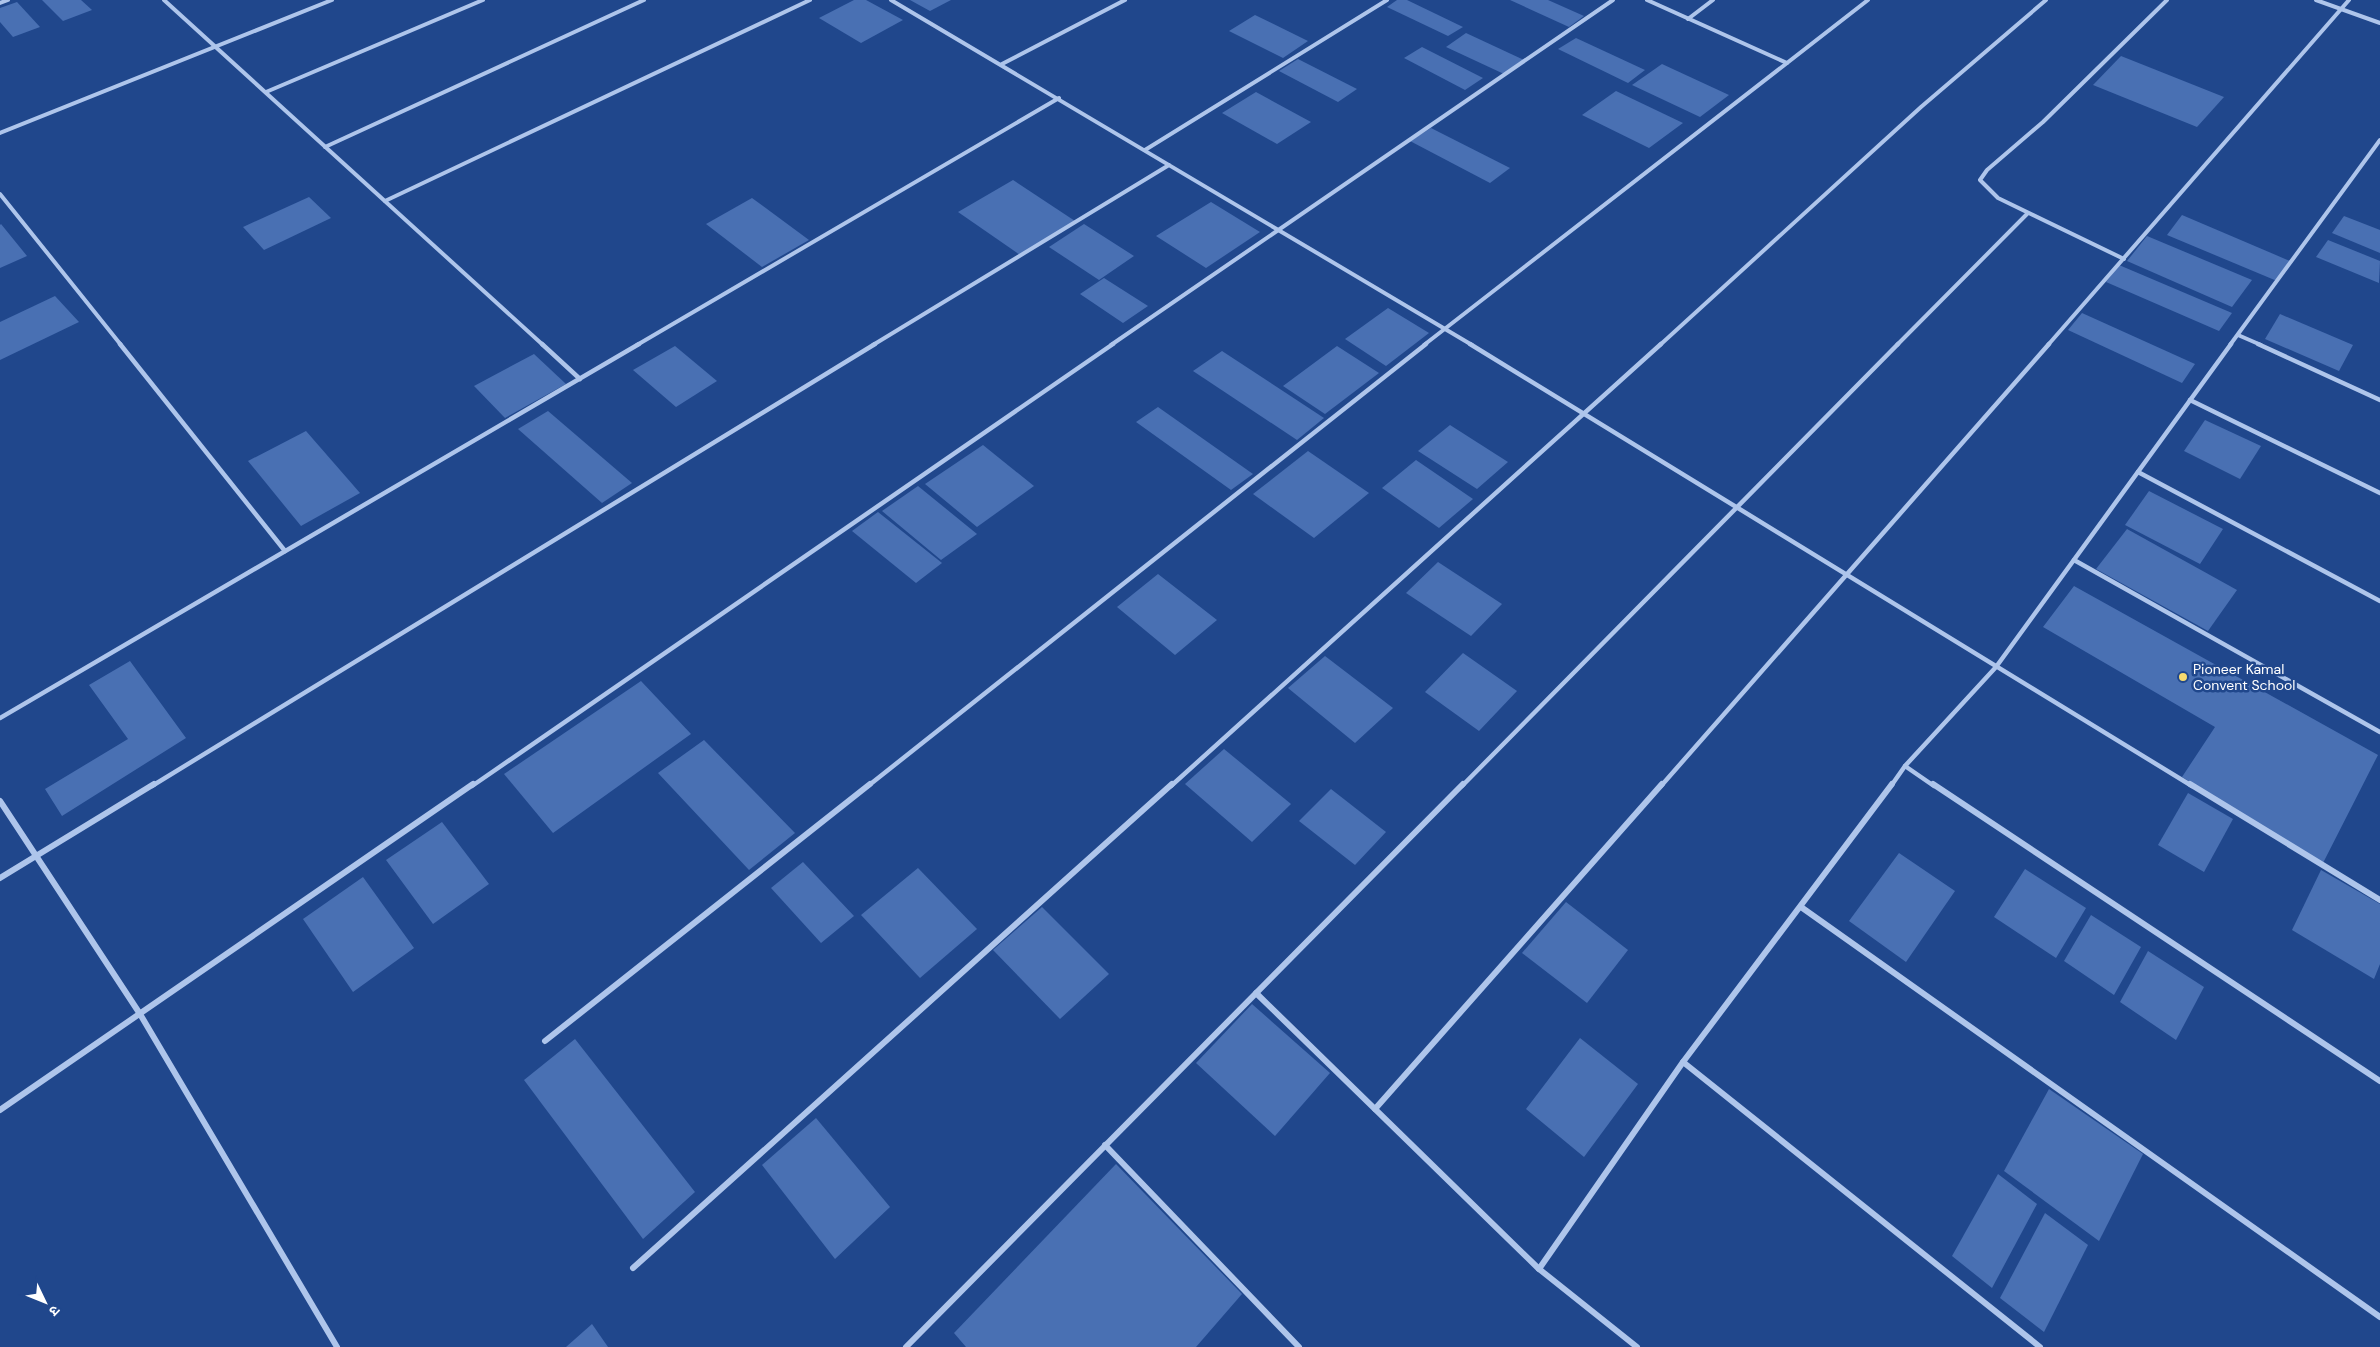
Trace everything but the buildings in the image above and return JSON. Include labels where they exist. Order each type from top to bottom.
[{"type":"street","points":[[0,3],[8,0]]},
{"type":"street","points":[[166,0],[580,379]]},
{"type":"street","points":[[0,133],[332,0]]},
{"type":"street","points":[[266,92],[483,0]]},
{"type":"street","points":[[325,147],[644,0]]},
{"type":"street","points":[[385,201],[810,0]]},
{"type":"street","points":[[891,0],[1002,64],[1586,413],[1996,667],[2380,900]]},
{"type":"street","points":[[1002,64],[1125,0]]},
{"type":"street","points":[[1145,150],[1387,0]]},
{"type":"street","points":[[0,1110],[1280,231],[1613,0]]},
{"type":"street","points":[[1647,0],[1787,63]]},
{"type":"street","points":[[1688,18],[1713,0]]},
{"type":"street","points":[[545,1041],[1445,329],[1868,0]]},
{"type":"street","points":[[633,1268],[1586,413],[1921,107],[2046,0]]},
{"type":"street","points":[[2124,259],[2027,214],[1998,198],[1980,180],[1987,170],[2043,122],[2167,0]]},
{"type":"street","points":[[2316,0],[2380,23]]},
{"type":"street","points":[[1375,1109],[1847,575],[2349,0]]},
{"type":"street","points":[[0,718],[1059,98]]},
{"type":"street","points":[[1539,1269],[1683,1062],[1801,908],[1905,766],[1996,667],[2380,140]]},
{"type":"street","points":[[0,878],[1169,165]]},
{"type":"street","points":[[0,194],[285,551]]},
{"type":"street","points":[[906,1347],[2027,214]]},
{"type":"street","points":[[2238,335],[2380,400]]},
{"type":"street","points":[[2190,400],[2380,493]]},
{"type":"street","points":[[2138,472],[2380,601]]},
{"type":"street","points":[[2074,560],[2380,732]]},
{"type":"street","points":[[1905,766],[2380,1081]]},
{"type":"street","points":[[0,801],[140,1014],[337,1347]]},
{"type":"street","points":[[1801,908],[2380,1317]]},
{"type":"street","points":[[1256,993],[1539,1269],[1637,1347]]},
{"type":"street","points":[[1683,1062],[2040,1347]]},
{"type":"street","points":[[1105,1145],[1299,1347]]},
{"type":"place","name":"Pioneer Kamal Convent School","points":[[2183,677]]}]
